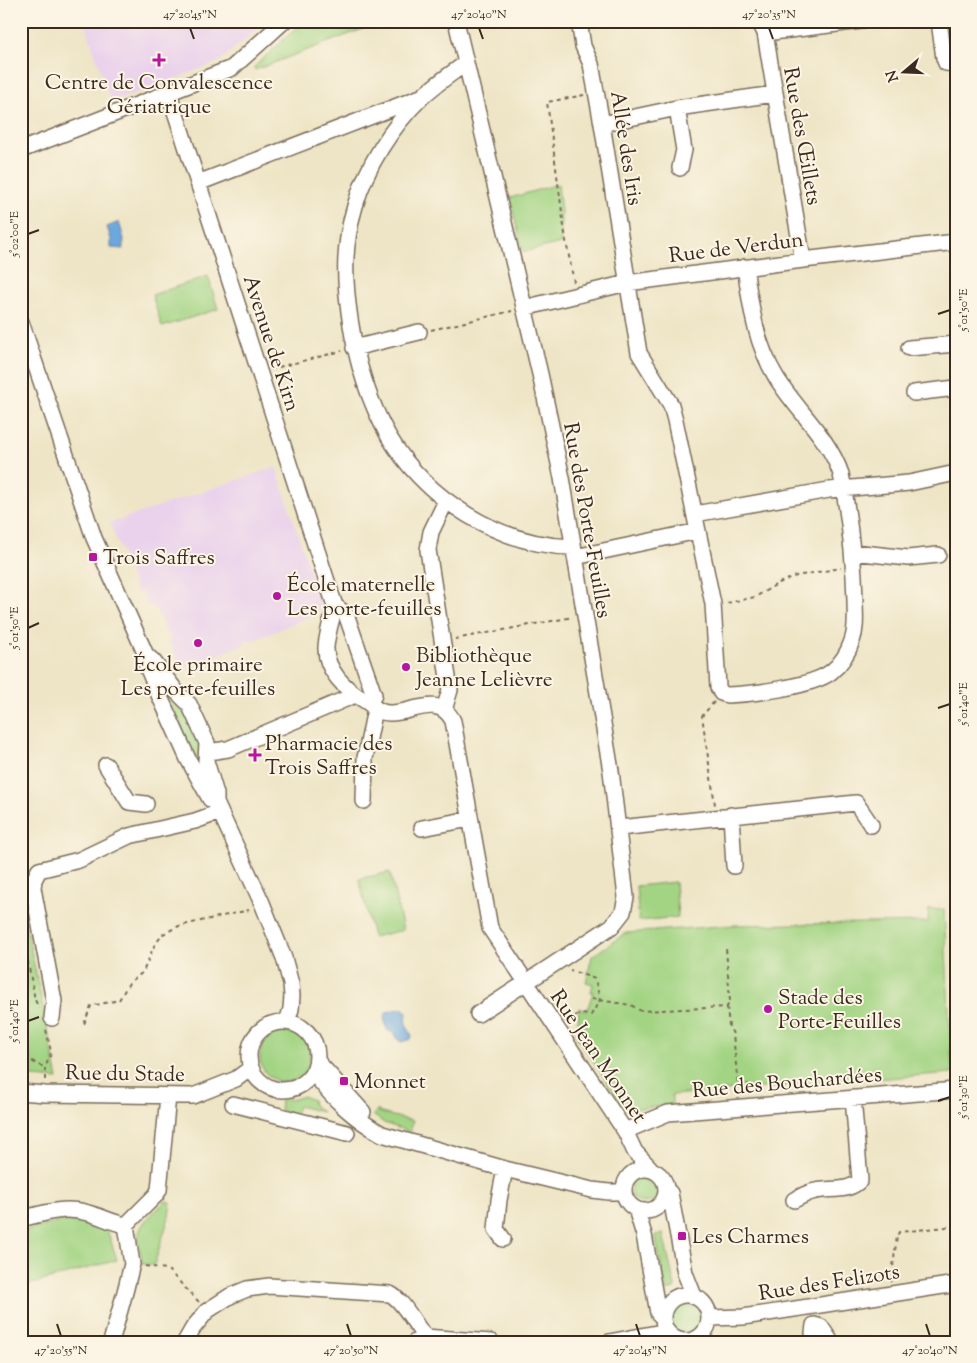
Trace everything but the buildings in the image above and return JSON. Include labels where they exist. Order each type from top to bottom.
[{"type":"street","points":[[21,150],[232,68],[284,21]]},
{"type":"street","name":"Rue des Porte-Feuilles","points":[[456,21],[562,478],[583,615],[611,771],[626,896],[625,907],[620,917],[612,926],[526,984]]},
{"type":"street","name":"Allée des Iris","points":[[579,21],[583,46],[591,64],[597,92],[639,353],[645,366],[671,405],[695,514],[712,604],[716,679],[722,693]]},
{"type":"street","points":[[762,27],[861,21]]},
{"type":"street","points":[[939,21],[944,58],[946,63],[950,65],[956,64]]},
{"type":"street","name":"Rue des Œillets","points":[[762,27],[803,260]]},
{"type":"street","points":[[466,63],[422,96],[394,128],[371,168],[355,206],[345,257],[346,290],[354,348],[369,396],[389,437],[408,462],[446,501],[507,536],[574,552],[698,531]]},
{"type":"street","name":"Avenue de Kirn","points":[[169,93],[335,606]]},
{"type":"street","points":[[602,124],[677,108],[774,94]]},
{"type":"street","points":[[198,183],[422,96]]},
{"type":"street","points":[[677,108],[684,150],[680,168]]},
{"type":"street","name":"Rue de Verdun","points":[[524,308],[627,283],[956,242]]},
{"type":"street","points":[[722,693],[733,694],[806,684],[830,672],[845,656],[853,640],[856,625],[854,559],[844,488],[838,465],[822,437],[777,378],[763,353],[754,322],[745,268]]},
{"type":"street","points":[[21,322],[86,515],[146,655],[146,664],[188,759],[202,758],[228,749],[355,695]]},
{"type":"street","points":[[354,348],[419,332]]},
{"type":"street","points":[[909,348],[956,344]]},
{"type":"street","points":[[914,392],[956,388]]},
{"type":"street","points":[[695,514],[844,488],[909,483],[956,473]]},
{"type":"street","points":[[364,801],[365,758],[372,706],[374,695],[346,614],[335,606],[326,654],[335,675],[355,695],[372,706],[391,714],[434,706],[444,710],[450,690],[428,550],[431,532],[446,501]]},
{"type":"street","points":[[854,559],[908,558],[938,555]]},
{"type":"street","points":[[146,655],[153,661],[177,693],[189,704],[207,743],[202,758],[210,799],[218,807],[262,903],[284,958],[291,984],[291,1009],[287,1022]]},
{"type":"street","points":[[162,702],[169,696],[177,693]]},
{"type":"street","name":"Rue Jean Monnet","points":[[444,710],[450,714],[453,721],[488,924],[625,1131],[635,1152],[650,1168]]},
{"type":"street","points":[[106,765],[129,802],[146,804]]},
{"type":"street","points":[[619,828],[856,803],[871,825]]},
{"type":"street","points":[[52,1018],[54,1000],[33,888],[34,880],[39,870],[79,860],[129,836],[206,818],[218,807]]},
{"type":"street","points":[[724,816],[734,866]]},
{"type":"street","points":[[422,828],[470,819]]},
{"type":"street","name":"Rue Jean Monnet","points":[[478,1014],[526,984]]},
{"type":"street","points":[[316,1067],[307,1081],[298,1087],[288,1090],[269,1088],[262,1083],[251,1068],[250,1051],[256,1035],[265,1027],[275,1022],[287,1022],[298,1025],[307,1031],[314,1040],[317,1051],[316,1067],[325,1089],[352,1115],[382,1134],[592,1190],[624,1192]]},
{"type":"street","name":"Rue du Stade","points":[[21,1092],[193,1096],[236,1079],[251,1068]]},
{"type":"street","points":[[276,1116],[278,1090]]},
{"type":"street","name":"Rue des Bouchardées","points":[[625,1131],[668,1113],[775,1106],[956,1090]]},
{"type":"street","points":[[126,1225],[159,1190],[168,1096]]},
{"type":"street","points":[[794,1200],[813,1191],[849,1188],[856,1185],[860,1180],[853,1098]]},
{"type":"street","points":[[232,1104],[347,1133]]},
{"type":"street","name":"Rue Jean Monnet","points":[[633,1172],[635,1152]]},
{"type":"street","points":[[503,1239],[496,1229],[505,1168]]},
{"type":"street","points":[[643,1168],[650,1168],[665,1180],[666,1195],[656,1209],[639,1210],[630,1205],[624,1192],[626,1178],[633,1172],[643,1168]]},
{"type":"street","points":[[666,1195],[670,1193],[689,1295]]},
{"type":"street","points":[[21,1219],[47,1212],[70,1210],[90,1213],[115,1223],[126,1225]]},
{"type":"street","points":[[639,1210],[665,1320],[675,1338],[690,1341],[702,1339],[709,1313],[704,1303],[689,1295],[677,1296],[670,1301],[665,1320]]},
{"type":"street","points":[[111,1342],[132,1264],[126,1225]]},
{"type":"street","name":"Rue des Felizots","points":[[709,1318],[743,1317],[956,1284]]},
{"type":"street","points":[[185,1342],[193,1328],[207,1311],[230,1296],[258,1287],[269,1286],[383,1293],[396,1297],[420,1339],[491,1342]]},
{"type":"street","points":[[811,1306],[814,1342]]},
{"type":"street","points":[[609,1342],[665,1320]]},
{"type":"street","points":[[814,1325],[821,1327],[831,1342]]},
{"type":"path","points":[[577,294],[566,241],[547,102],[597,92]]},
{"type":"path","points":[[419,332],[524,308]]},
{"type":"path","points":[[259,372],[354,348]]},
{"type":"path","points":[[712,604],[728,603],[755,597],[779,583],[854,559]]},
{"type":"path","points":[[442,641],[583,615]]},
{"type":"path","points":[[722,693],[702,716],[724,816]]},
{"type":"path","points":[[84,1024],[92,1006],[119,1000],[129,983],[143,972],[154,946],[163,934],[179,926],[246,912],[262,903]]},
{"type":"path","points":[[726,948],[730,1000],[726,1007],[729,1026],[733,1034],[738,1085],[749,1084]]},
{"type":"path","points":[[564,1022],[578,1014],[591,1015],[600,1000],[596,979],[575,973],[565,967]]},
{"type":"path","points":[[592,999],[631,1005],[641,1011],[726,1007]]},
{"type":"path","points":[[21,1040],[31,1062],[45,1067]]},
{"type":"path","points":[[890,1293],[899,1232],[956,1226]]},
{"type":"path","points":[[132,1264],[167,1269],[207,1311]]},
{"type":"shaded area","name":"Centre de Convalescence Gériatrique","points":[[84,21],[266,21],[219,62],[111,102]]},
{"type":"shaded area","points":[[276,467],[322,608],[313,611],[309,617],[252,641],[250,639],[244,641],[245,644],[185,668],[180,666],[169,641],[171,635],[166,633],[154,607],[147,605],[142,591],[137,593],[110,523]]},
{"type":"green space","points":[[304,21],[384,21],[255,70],[254,67]]},
{"type":"green space","points":[[558,184],[561,212],[561,243],[523,252],[510,198]]},
{"type":"green space","points":[[208,276],[218,309],[162,327],[152,295]]},
{"type":"green space","points":[[180,699],[198,738],[203,754],[197,758],[194,758],[170,700]]},
{"type":"green space","points":[[390,872],[403,930],[373,937],[359,879]]},
{"type":"green space","points":[[675,882],[678,917],[639,921],[636,886]]},
{"type":"green space","points":[[21,902],[58,1079],[21,1076]]},
{"type":"green space","name":"Stade des Porte-Feuilles","points":[[929,909],[944,910],[952,1073],[672,1095],[672,1105],[625,1110],[577,1037],[579,1008],[587,1010],[593,992],[591,992],[593,984],[586,982],[592,956],[626,933],[734,925],[928,922]]},
{"type":"green space","points":[[280,1032],[290,1032],[303,1039],[310,1052],[310,1062],[303,1075],[290,1082],[280,1082],[271,1078],[264,1071],[260,1062],[260,1052],[264,1043],[271,1036]]},
{"type":"green space","points":[[303,1096],[313,1100],[312,1104],[322,1112],[298,1106],[295,1114],[280,1110],[281,1099],[291,1100]]},
{"type":"green space","points":[[377,1110],[381,1113],[413,1121],[410,1132],[384,1123],[373,1115]]},
{"type":"green space","points":[[644,1175],[654,1179],[658,1189],[654,1199],[644,1203],[634,1199],[630,1189],[634,1179]]},
{"type":"green space","points":[[165,1201],[171,1202],[169,1217],[154,1265],[142,1264],[138,1240],[141,1228]]},
{"type":"green space","points":[[61,1221],[84,1222],[108,1232],[117,1260],[21,1287],[21,1232]]},
{"type":"green space","points":[[663,1234],[675,1287],[666,1291],[655,1235]]},
{"type":"green space","points":[[684,1301],[690,1302],[695,1306],[699,1311],[699,1323],[695,1328],[690,1332],[684,1333],[678,1332],[673,1328],[669,1323],[668,1317],[669,1311],[673,1306],[678,1302]]},
{"type":"water","points":[[119,222],[124,239],[123,249],[111,248],[111,239],[107,227]]},
{"type":"water","points":[[402,1008],[407,1012],[406,1024],[412,1036],[411,1039],[401,1042],[395,1034],[387,1030],[384,1017],[387,1012]]},
{"type":"place","name":"Centre de Convalescence Gériatrique","points":[[159,60]]},
{"type":"place","name":"Trois Saffres","points":[[93,557]]},
{"type":"place","name":"École maternelle Les porte-feuilles","points":[[277,596]]},
{"type":"place","name":"École primaire Les porte-feuilles","points":[[198,643]]},
{"type":"place","name":"Bibliothèque Jeanne Lelièvre","points":[[406,667]]},
{"type":"place","name":"Pharmacie des Trois Saffres","points":[[255,755]]},
{"type":"place","name":"Stade des Porte-Feuilles","points":[[768,1009]]},
{"type":"place","name":"Monnet","points":[[344,1081]]},
{"type":"place","name":"Les Charmes","points":[[682,1236]]}]
